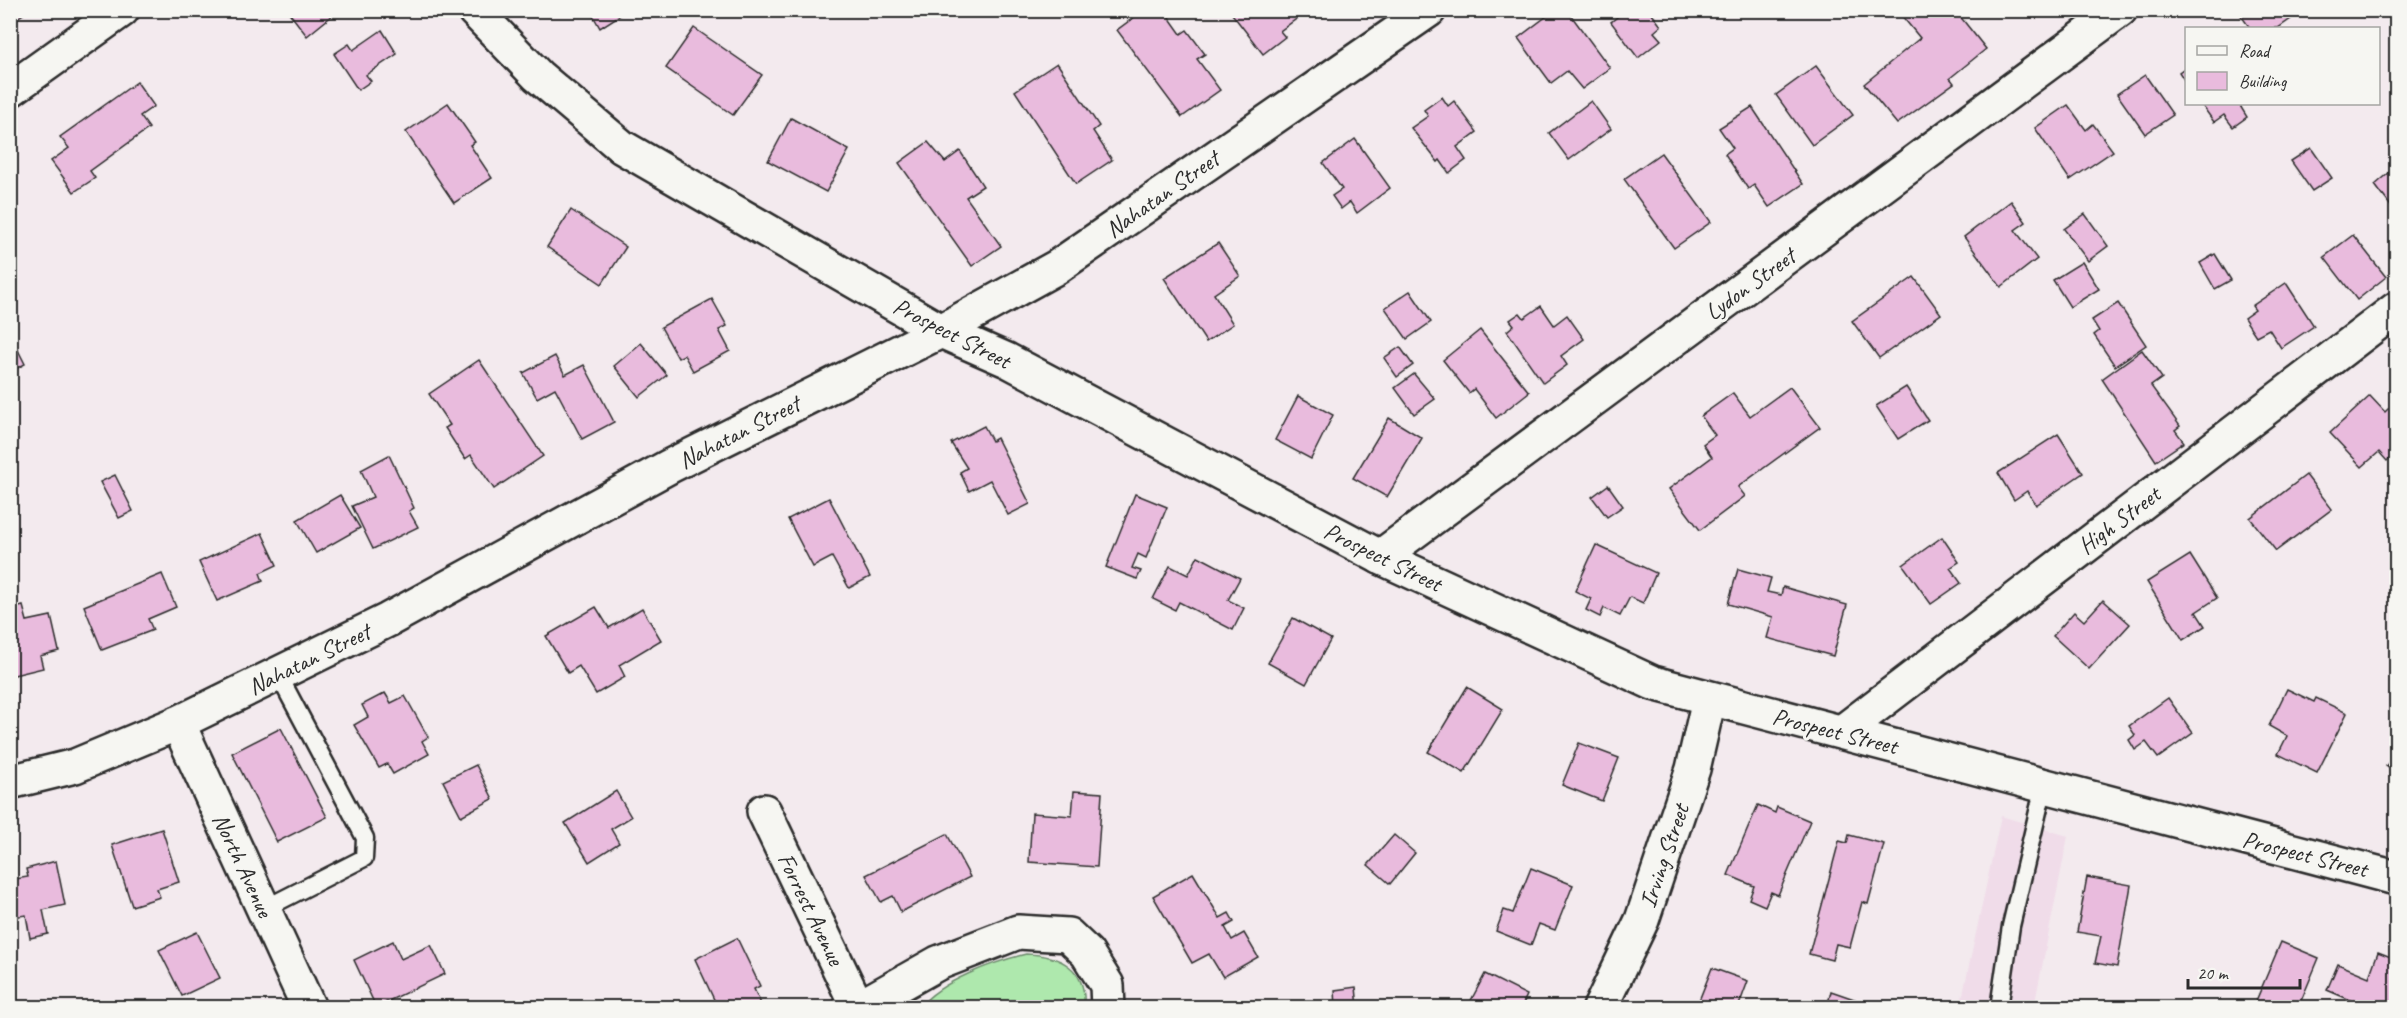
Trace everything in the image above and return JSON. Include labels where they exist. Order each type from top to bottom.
[{"type":"street","points":[[10,90],[122,10]]},
{"type":"street","name":"Prospect Street","points":[[474,10],[538,76],[622,147],[940,331],[1006,360],[1380,557],[1653,683],[2397,878]]},
{"type":"street","name":"Nahatan Street","points":[[10,782],[75,766],[178,723],[388,620],[670,466],[940,331],[1057,267],[1429,10]]},
{"type":"street","name":"Lydon Street","points":[[1380,557],[2120,10]]},
{"type":"street","name":"High Street","points":[[1842,732],[2397,309]]},
{"type":"street","name":"Irving Street","points":[[1600,1008],[1642,920],[1693,770],[1709,699]]},
{"type":"street","name":"North Avenue","points":[[178,723],[309,1008]]},
{"type":"street","name":"Forrest Avenue","points":[[764,811],[858,1008],[938,963],[1018,932],[1068,935],[1087,953],[1107,985],[1108,1008]]},
{"type":"lane","points":[[264,909],[364,858],[365,838],[278,674]]},
{"type":"lane","points":[[1999,1008],[2012,926],[2044,786]]},
{"type":"shaded area","points":[[2001,816],[2068,836],[2034,1007],[1960,1008]]},
{"type":"green space","points":[[1026,954],[1050,957],[1069,966],[1081,982],[1084,1007],[920,1007],[940,989],[954,981],[984,967]]},
{"type":"building","points":[[10,10],[29,10],[10,23]]},
{"type":"building","points":[[287,10],[339,10],[307,36]]},
{"type":"building","points":[[590,10],[628,10],[600,28]]},
{"type":"building","points":[[1144,10],[1164,10],[1181,34],[1187,30],[1205,54],[1197,59],[1220,90],[1182,117],[1117,30]]},
{"type":"building","points":[[1229,10],[1294,10],[1299,17],[1280,31],[1285,37],[1263,54]]},
{"type":"building","points":[[1555,10],[1567,10],[1610,68],[1582,89],[1567,71],[1551,83],[1518,38]]},
{"type":"building","points":[[1626,10],[1649,10],[1661,26],[1654,32],[1661,40],[1638,58],[1611,22]]},
{"type":"building","points":[[1897,10],[1955,10],[1986,49],[1950,78],[1954,83],[1897,124],[1864,84],[1920,38]]},
{"type":"building","points":[[2237,10],[2299,10],[2301,12],[2279,27],[2249,27]]},
{"type":"building","points":[[694,28],[762,75],[733,115],[666,68]]},
{"type":"building","points":[[382,30],[397,54],[366,75],[371,81],[358,90],[334,54],[349,44],[353,50]]},
{"type":"building","points":[[1057,63],[1099,126],[1093,131],[1112,160],[1076,184],[1015,91]]},
{"type":"building","points":[[1816,66],[1853,115],[1812,145],[1776,95]]},
{"type":"building","points":[[2185,68],[2185,81],[2179,72]]},
{"type":"building","points":[[2145,75],[2173,115],[2145,134],[2117,94]]},
{"type":"building","points":[[137,82],[154,106],[140,116],[149,128],[90,171],[95,178],[74,192],[51,161],[69,148],[60,137]]},
{"type":"building","points":[[1442,97],[1448,106],[1454,101],[1477,132],[1457,147],[1466,160],[1449,173],[1411,128],[1428,116],[1424,110]]},
{"type":"building","points":[[1591,101],[1611,129],[1569,160],[1549,133]]},
{"type":"building","points":[[448,103],[475,142],[470,145],[492,178],[454,203],[406,132]]},
{"type":"building","points":[[2068,105],[2086,130],[2093,124],[2113,151],[2070,180],[2035,128]]},
{"type":"building","points":[[2202,105],[2240,105],[2247,117],[2233,127],[2224,115],[2214,122]]},
{"type":"building","points":[[1752,107],[1803,184],[1769,207],[1754,185],[1748,189],[1725,154],[1733,148],[1719,128]]},
{"type":"building","points":[[791,118],[849,150],[826,192],[768,161]]},
{"type":"building","points":[[1355,139],[1390,188],[1357,213],[1350,202],[1341,209],[1332,196],[1342,189],[1323,163]]},
{"type":"building","points":[[928,142],[945,162],[960,151],[983,186],[966,197],[1001,246],[972,266],[899,163]]},
{"type":"building","points":[[2311,148],[2332,178],[2312,191],[2291,161]]},
{"type":"building","points":[[1661,153],[1711,222],[1674,248],[1624,179]]},
{"type":"building","points":[[2396,167],[2396,213],[2375,185]]},
{"type":"building","points":[[2011,201],[2026,222],[2015,230],[2037,259],[2001,287],[1964,237]]},
{"type":"building","points":[[571,210],[626,247],[602,284],[547,247]]},
{"type":"building","points":[[2085,214],[2108,246],[2088,261],[2064,229]]},
{"type":"building","points":[[2353,235],[2386,277],[2357,300],[2324,257]]},
{"type":"building","points":[[1218,243],[1240,276],[1214,294],[1233,324],[1206,342],[1164,278]]},
{"type":"building","points":[[2215,254],[2231,280],[2215,289],[2200,263]]},
{"type":"building","points":[[2082,262],[2099,289],[2070,307],[2053,280]]},
{"type":"building","points":[[1914,277],[1941,314],[1879,358],[1852,321]]},
{"type":"building","points":[[2286,283],[2314,326],[2281,348],[2269,329],[2256,336],[2244,318],[2255,310],[2252,306]]},
{"type":"building","points":[[1410,291],[1431,322],[1407,339],[1385,308]]},
{"type":"building","points":[[712,299],[727,326],[719,330],[730,351],[693,371],[684,355],[678,358],[661,327]]},
{"type":"building","points":[[2118,303],[2146,345],[2115,366],[2094,335],[2099,331],[2092,320]]},
{"type":"building","points":[[1541,306],[1554,325],[1567,315],[1584,339],[1561,356],[1567,365],[1543,383],[1507,331],[1514,325],[1510,320],[1520,313],[1524,318]]},
{"type":"building","points":[[1480,330],[1529,392],[1496,418],[1474,389],[1469,393],[1443,360]]},
{"type":"building","points":[[641,343],[667,375],[639,397],[614,366]]},
{"type":"building","points":[[1400,347],[1413,365],[1397,377],[1384,358]]},
{"type":"building","points":[[17,348],[25,364],[10,372],[10,351]]},
{"type":"building","points":[[2142,350],[2162,378],[2151,386],[2180,426],[2175,430],[2184,442],[2156,461],[2102,379]]},
{"type":"building","points":[[555,356],[565,375],[584,365],[614,422],[582,439],[555,388],[537,398],[523,373]]},
{"type":"building","points":[[479,360],[543,456],[494,489],[471,455],[465,459],[445,428],[450,425],[429,394]]},
{"type":"building","points":[[1414,374],[1435,399],[1414,414],[1395,388]]},
{"type":"building","points":[[1790,387],[1820,427],[1738,487],[1745,496],[1700,530],[1669,489],[1712,457],[1703,444],[1715,435],[1701,416],[1733,393],[1750,416]]},
{"type":"building","points":[[1906,387],[1928,420],[1898,439],[1876,406]]},
{"type":"building","points":[[1298,396],[1333,415],[1311,459],[1275,440]]},
{"type":"building","points":[[2370,396],[2385,412],[2389,408],[2396,415],[2396,453],[2387,461],[2379,452],[2362,467],[2330,433]]},
{"type":"building","points":[[1389,418],[1422,438],[1387,497],[1353,478]]},
{"type":"building","points":[[984,426],[992,441],[997,438],[1030,504],[1008,515],[990,480],[969,491],[960,472],[967,468],[951,443]]},
{"type":"building","points":[[2058,434],[2083,473],[2036,505],[2027,491],[2014,500],[1998,473]]},
{"type":"building","points":[[389,455],[414,508],[409,511],[418,527],[373,549],[352,506],[373,497],[361,470]]},
{"type":"building","points":[[115,475],[133,511],[119,518],[100,482]]},
{"type":"building","points":[[2306,475],[2332,509],[2276,551],[2250,518]]},
{"type":"building","points":[[1608,485],[1623,506],[1607,517],[1592,497]]},
{"type":"building","points":[[1135,494],[1167,507],[1146,558],[1138,554],[1132,568],[1141,571],[1137,579],[1106,567]]},
{"type":"building","points":[[340,495],[360,528],[316,553],[297,520]]},
{"type":"building","points":[[829,498],[870,577],[849,588],[832,557],[813,567],[788,519]]},
{"type":"building","points":[[262,533],[277,565],[260,573],[263,581],[217,601],[199,562]]},
{"type":"building","points":[[1942,537],[1959,562],[1950,568],[1961,583],[1931,604],[1903,565]]},
{"type":"building","points":[[1596,545],[1656,573],[1643,603],[1630,597],[1620,616],[1604,608],[1600,617],[1586,610],[1591,599],[1575,591]]},
{"type":"building","points":[[2190,555],[2217,598],[2196,612],[2205,626],[2183,640],[2147,582]]},
{"type":"building","points":[[1198,556],[1240,578],[1228,600],[1244,608],[1233,630],[1179,602],[1175,610],[1153,599],[1170,566],[1188,575]]},
{"type":"building","points":[[1738,569],[1771,578],[1767,592],[1781,595],[1783,587],[1847,605],[1833,656],[1767,638],[1773,617],[1728,604]]},
{"type":"building","points":[[162,574],[176,607],[148,619],[153,630],[102,650],[84,606]]},
{"type":"building","points":[[2103,600],[2130,624],[2089,669],[2053,636],[2074,612],[2084,621]]},
{"type":"building","points":[[23,606],[27,621],[51,616],[59,651],[40,656],[43,668],[10,676],[10,609]]},
{"type":"building","points":[[596,607],[609,628],[642,608],[661,640],[619,665],[625,677],[596,694],[579,666],[568,673],[546,636]]},
{"type":"building","points":[[1293,618],[1331,639],[1306,684],[1268,663]]},
{"type":"building","points":[[1467,687],[1503,709],[1464,773],[1428,752]]},
{"type":"building","points":[[2287,689],[2314,702],[2316,698],[2347,713],[2317,773],[2278,754],[2287,736],[2269,726]]},
{"type":"building","points":[[385,693],[391,703],[405,696],[428,737],[422,741],[429,754],[393,774],[387,764],[379,768],[354,725],[368,717],[362,705]]},
{"type":"building","points":[[2168,698],[2193,733],[2158,758],[2146,742],[2135,750],[2129,740],[2135,735],[2129,726]]},
{"type":"building","points":[[281,728],[327,817],[277,842],[232,753]]},
{"type":"building","points":[[2396,730],[2396,748],[2388,742]]},
{"type":"building","points":[[1579,743],[1619,758],[1602,801],[1562,785]]},
{"type":"building","points":[[2396,752],[2396,773],[2386,766]]},
{"type":"building","points":[[476,765],[493,799],[461,816],[443,781]]},
{"type":"building","points":[[616,791],[631,817],[611,829],[619,843],[589,862],[565,823]]},
{"type":"building","points":[[1074,791],[1102,793],[1097,867],[1029,862],[1032,813],[1072,816]]},
{"type":"building","points":[[1758,805],[1775,813],[1777,807],[1810,821],[1778,895],[1771,892],[1765,906],[1749,899],[1754,886],[1728,875]]},
{"type":"building","points":[[162,829],[179,882],[157,889],[160,897],[132,906],[112,845]]},
{"type":"building","points":[[947,834],[970,877],[901,912],[893,896],[881,902],[866,875]]},
{"type":"building","points":[[1394,835],[1415,853],[1390,884],[1368,865]]},
{"type":"building","points":[[1849,835],[1884,844],[1868,904],[1862,902],[1850,947],[1836,944],[1832,960],[1809,954],[1839,841],[1847,843]]},
{"type":"building","points":[[56,861],[65,905],[43,910],[48,934],[30,938],[26,915],[12,917],[10,880],[28,877],[26,869]]},
{"type":"building","points":[[1531,868],[1573,885],[1555,930],[1539,924],[1531,945],[1496,931],[1504,910],[1513,913]]},
{"type":"building","points":[[1193,873],[1220,918],[1229,913],[1234,922],[1225,927],[1232,940],[1244,933],[1258,957],[1223,977],[1209,954],[1192,963],[1153,896]]},
{"type":"building","points":[[2087,877],[2131,885],[2117,967],[2095,963],[2101,936],[2077,932]]},
{"type":"building","points":[[197,932],[220,978],[182,996],[159,950]]},
{"type":"building","points":[[737,938],[760,986],[754,989],[763,1008],[718,1008],[695,959]]},
{"type":"building","points":[[393,941],[401,959],[431,945],[445,974],[376,1007],[354,960]]},
{"type":"building","points":[[2281,942],[2319,958],[2298,1008],[2253,1008]]},
{"type":"building","points":[[2378,952],[2396,959],[2396,1008],[2369,1008],[2327,990],[2338,964],[2369,977]]},
{"type":"building","points":[[1712,968],[1748,981],[1738,1008],[1696,1008]]},
{"type":"building","points":[[1485,974],[1527,995],[1521,1008],[1467,1008]]},
{"type":"building","points":[[1356,987],[1358,1008],[1336,1008],[1335,990]]},
{"type":"building","points":[[1831,991],[1880,1008],[1827,1008]]}]
